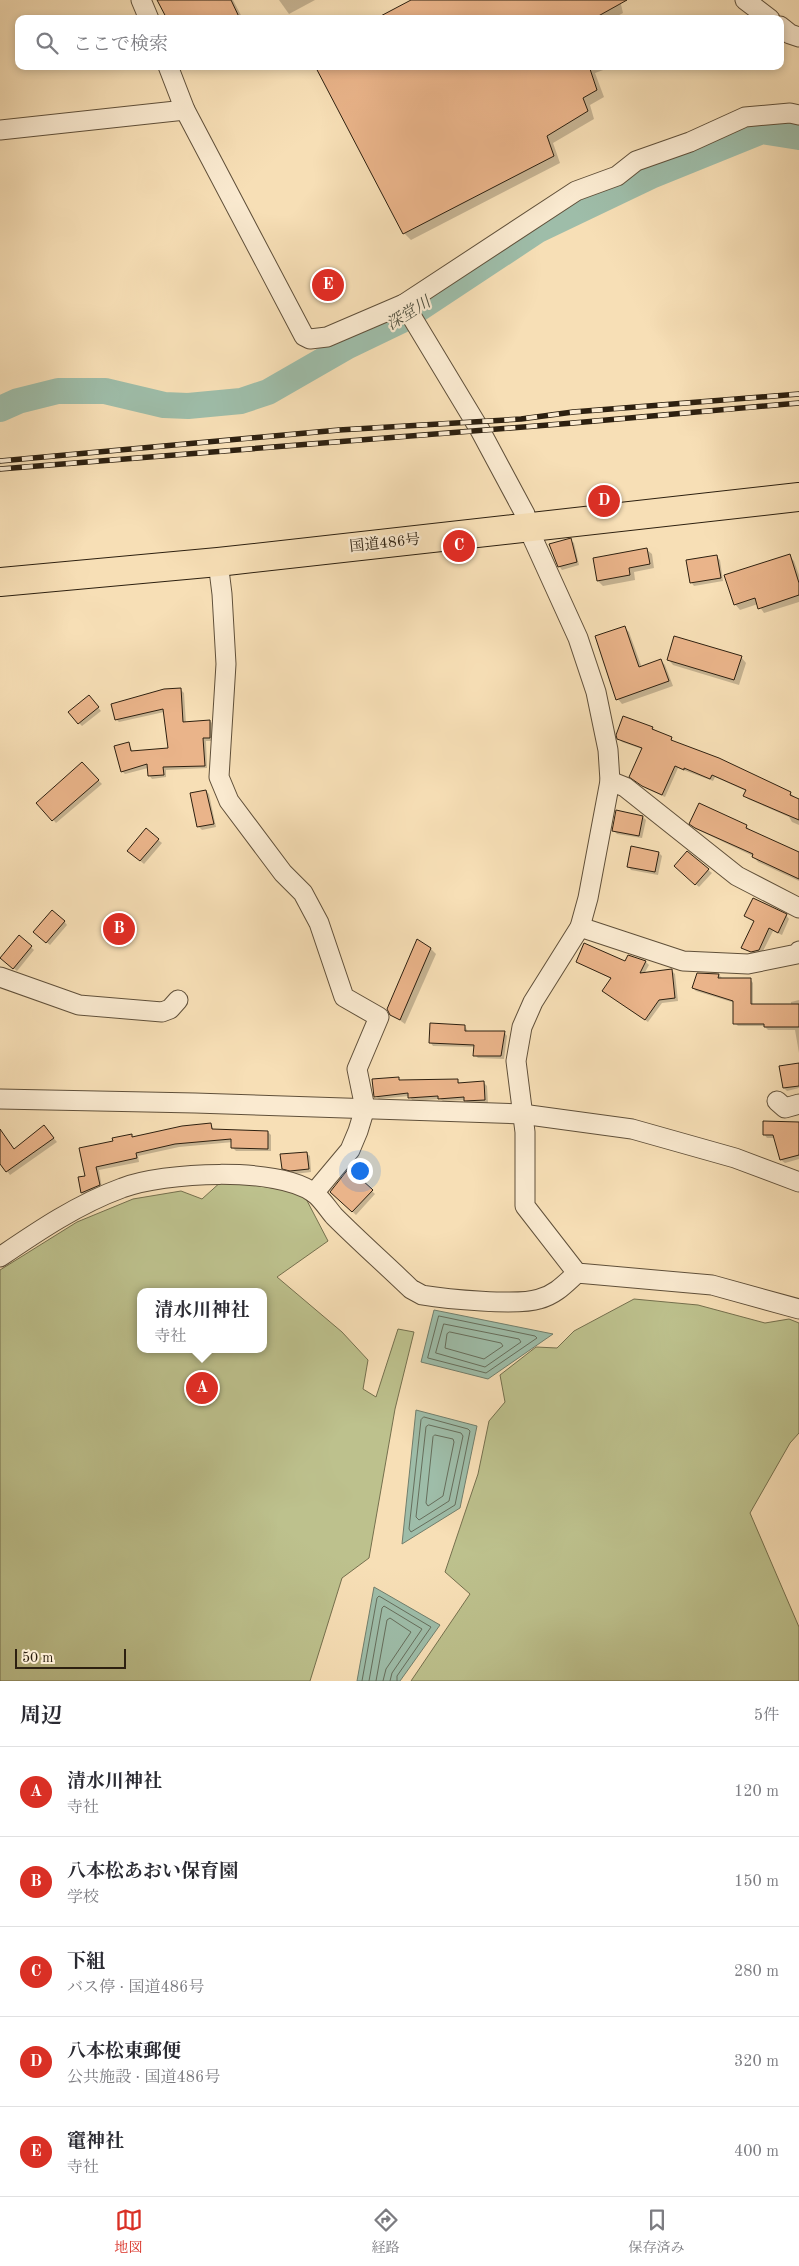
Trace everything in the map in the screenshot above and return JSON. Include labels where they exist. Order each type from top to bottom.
[{"type":"highway","name":"国道486号","points":[[0,582],[218,562],[528,528],[797,502]]},
{"type":"street","points":[[141,0],[147,15]]},
{"type":"street","points":[[745,0],[765,15]]},
{"type":"street","points":[[784,29],[799,37]]},
{"type":"street","points":[[170,70],[185,110],[304,336],[310,339],[327,337],[407,310],[576,191],[617,176],[636,161],[690,142],[745,117],[790,113],[799,115]]},
{"type":"street","points":[[0,130],[185,110]]},
{"type":"street","points":[[407,310],[480,430],[525,514],[528,528],[578,638],[596,692],[608,750],[610,781],[588,898],[580,927],[533,1002],[522,1027],[516,1061],[526,1132],[525,1206],[577,1273],[712,1285],[799,1309]]},
{"type":"street","points":[[218,562],[226,664],[218,777],[229,802],[283,873],[303,893],[319,923],[344,997],[379,1017],[357,1070],[365,1108],[350,1150],[314,1193]]},
{"type":"street","points":[[610,781],[625,787],[737,876],[799,908]]},
{"type":"street","points":[[580,927],[683,961],[748,964],[798,954]]},
{"type":"street","points":[[0,977],[79,1005],[101,1008],[162,1012],[170,1009],[178,1000]]},
{"type":"street","points":[[0,1099],[522,1114],[632,1129],[735,1158],[799,1182]]},
{"type":"street","points":[[777,1101],[785,1108],[799,1104]]},
{"type":"street","points":[[0,1256],[66,1215],[124,1187],[158,1180],[215,1174],[257,1175],[288,1181],[314,1193],[411,1289],[422,1295],[506,1301],[538,1300],[556,1292],[577,1273]]},
{"type":"green space","points":[[223,1180],[303,1193],[328,1241],[277,1277],[342,1332],[368,1360],[363,1389],[376,1397],[398,1329],[414,1332],[395,1409],[369,1558],[342,1578],[310,1681],[0,1681],[0,1270],[77,1222],[133,1199],[181,1191],[202,1199]]},
{"type":"green space","points":[[634,1299],[698,1305],[765,1323],[789,1319],[799,1323],[799,1433],[790,1443],[750,1513],[799,1627],[799,1681],[411,1681],[470,1594],[445,1572],[478,1474],[489,1421],[505,1402],[500,1375],[536,1347],[557,1348],[574,1331]]},
{"type":"water","points":[[434,1310],[553,1334],[488,1379],[421,1362]]},
{"type":"water","points":[[416,1410],[477,1426],[460,1508],[402,1544]]},
{"type":"water","points":[[374,1587],[440,1625],[400,1681],[357,1681]]},
{"type":"building","points":[[157,0],[231,0],[238,15],[165,15]]},
{"type":"building","points":[[411,0],[627,0],[600,15],[383,15]]},
{"type":"building","points":[[317,70],[590,70],[597,90],[583,98],[588,111],[547,136],[554,156],[403,234]]},
{"type":"building","points":[[571,538],[577,562],[558,567],[549,544]]},
{"type":"building","points":[[647,548],[650,564],[629,568],[630,575],[597,581],[593,558]]},
{"type":"building","points":[[790,554],[799,583],[799,595],[758,609],[755,598],[734,605],[724,575]]},
{"type":"building","points":[[717,555],[721,578],[690,583],[686,560]]},
{"type":"building","points":[[625,626],[639,667],[661,659],[669,681],[616,700],[595,636]]},
{"type":"building","points":[[674,636],[742,656],[734,680],[667,660]]},
{"type":"building","points":[[181,688],[183,722],[210,720],[210,738],[203,738],[205,766],[163,767],[164,775],[148,776],[147,764],[121,772],[114,746],[129,742],[131,751],[168,748],[163,709],[115,720],[111,704],[164,689]]},
{"type":"building","points":[[89,695],[99,707],[78,724],[68,712]]},
{"type":"building","points":[[623,716],[653,727],[652,729],[672,737],[671,740],[719,758],[791,792],[790,795],[799,799],[799,820],[743,796],[746,790],[712,775],[710,779],[675,766],[662,795],[642,786],[629,777],[642,748],[617,739],[616,735]]},
{"type":"building","points":[[82,762],[99,780],[52,821],[36,803]]},
{"type":"building","points":[[206,790],[214,824],[197,827],[190,793]]},
{"type":"building","points":[[699,803],[747,825],[746,828],[799,852],[799,879],[752,857],[753,854],[689,824]]},
{"type":"building","points":[[616,810],[643,816],[639,836],[612,831]]},
{"type":"building","points":[[146,828],[159,839],[140,861],[127,851]]},
{"type":"building","points":[[631,846],[659,852],[655,872],[627,867]]},
{"type":"building","points":[[687,851],[709,869],[695,885],[674,866]]},
{"type":"building","points":[[753,898],[787,914],[778,933],[769,928],[759,950],[751,952],[741,948],[754,921],[744,916]]},
{"type":"building","points":[[52,910],[65,921],[46,943],[33,932]]},
{"type":"building","points":[[19,935],[32,946],[13,969],[0,958]]},
{"type":"building","points":[[417,939],[431,948],[400,1020],[390,1015],[387,1009]]},
{"type":"building","points":[[584,943],[625,961],[628,955],[646,961],[640,973],[672,969],[675,998],[659,1000],[645,1020],[602,991],[611,978],[576,962]]},
{"type":"building","points":[[697,973],[719,974],[718,978],[751,978],[751,1004],[799,1004],[799,1027],[764,1027],[764,1024],[733,1024],[733,1001],[692,988]]},
{"type":"building","points":[[430,1023],[465,1025],[465,1031],[505,1031],[501,1056],[473,1056],[474,1045],[429,1043]]},
{"type":"building","points":[[799,1063],[799,1086],[783,1088],[779,1066]]},
{"type":"building","points":[[399,1077],[399,1080],[458,1079],[458,1083],[484,1081],[485,1100],[464,1101],[464,1097],[438,1099],[438,1096],[408,1098],[408,1093],[374,1097],[372,1079]]},
{"type":"building","points":[[763,1121],[799,1122],[799,1155],[780,1160],[773,1135],[763,1135]]},
{"type":"building","points":[[211,1123],[212,1129],[268,1131],[268,1149],[231,1148],[231,1139],[175,1144],[136,1153],[137,1158],[96,1167],[100,1185],[81,1193],[78,1177],[85,1176],[79,1148],[113,1141],[112,1138],[132,1134],[132,1137],[182,1126]]},
{"type":"building","points":[[44,1125],[54,1138],[6,1172],[0,1164],[0,1129],[14,1149]]},
{"type":"building","points":[[307,1152],[309,1169],[290,1171],[282,1169],[280,1154]]},
{"type":"building","points":[[349,1168],[373,1190],[352,1212],[330,1192]]},
{"type":"waterway","name":"深堂川","points":[[0,409],[18,401],[58,391],[105,391],[164,405],[188,406],[241,401],[268,392],[348,346],[402,320],[538,230],[651,176],[762,131],[799,137]]},
{"type":"railway","points":[[0,461],[339,430],[521,419],[573,412],[799,394]]},
{"type":"railway","points":[[0,469],[799,403]]},
{"type":"place","name":"竃神社","points":[[328,285]]},
{"type":"place","name":"八本松東郵便","points":[[604,501]]},
{"type":"place","name":"下組","points":[[459,546]]},
{"type":"place","name":"八本松あおい保育園","points":[[119,929]]},
{"type":"place","name":"清水川神社","points":[[202,1388]]}]
